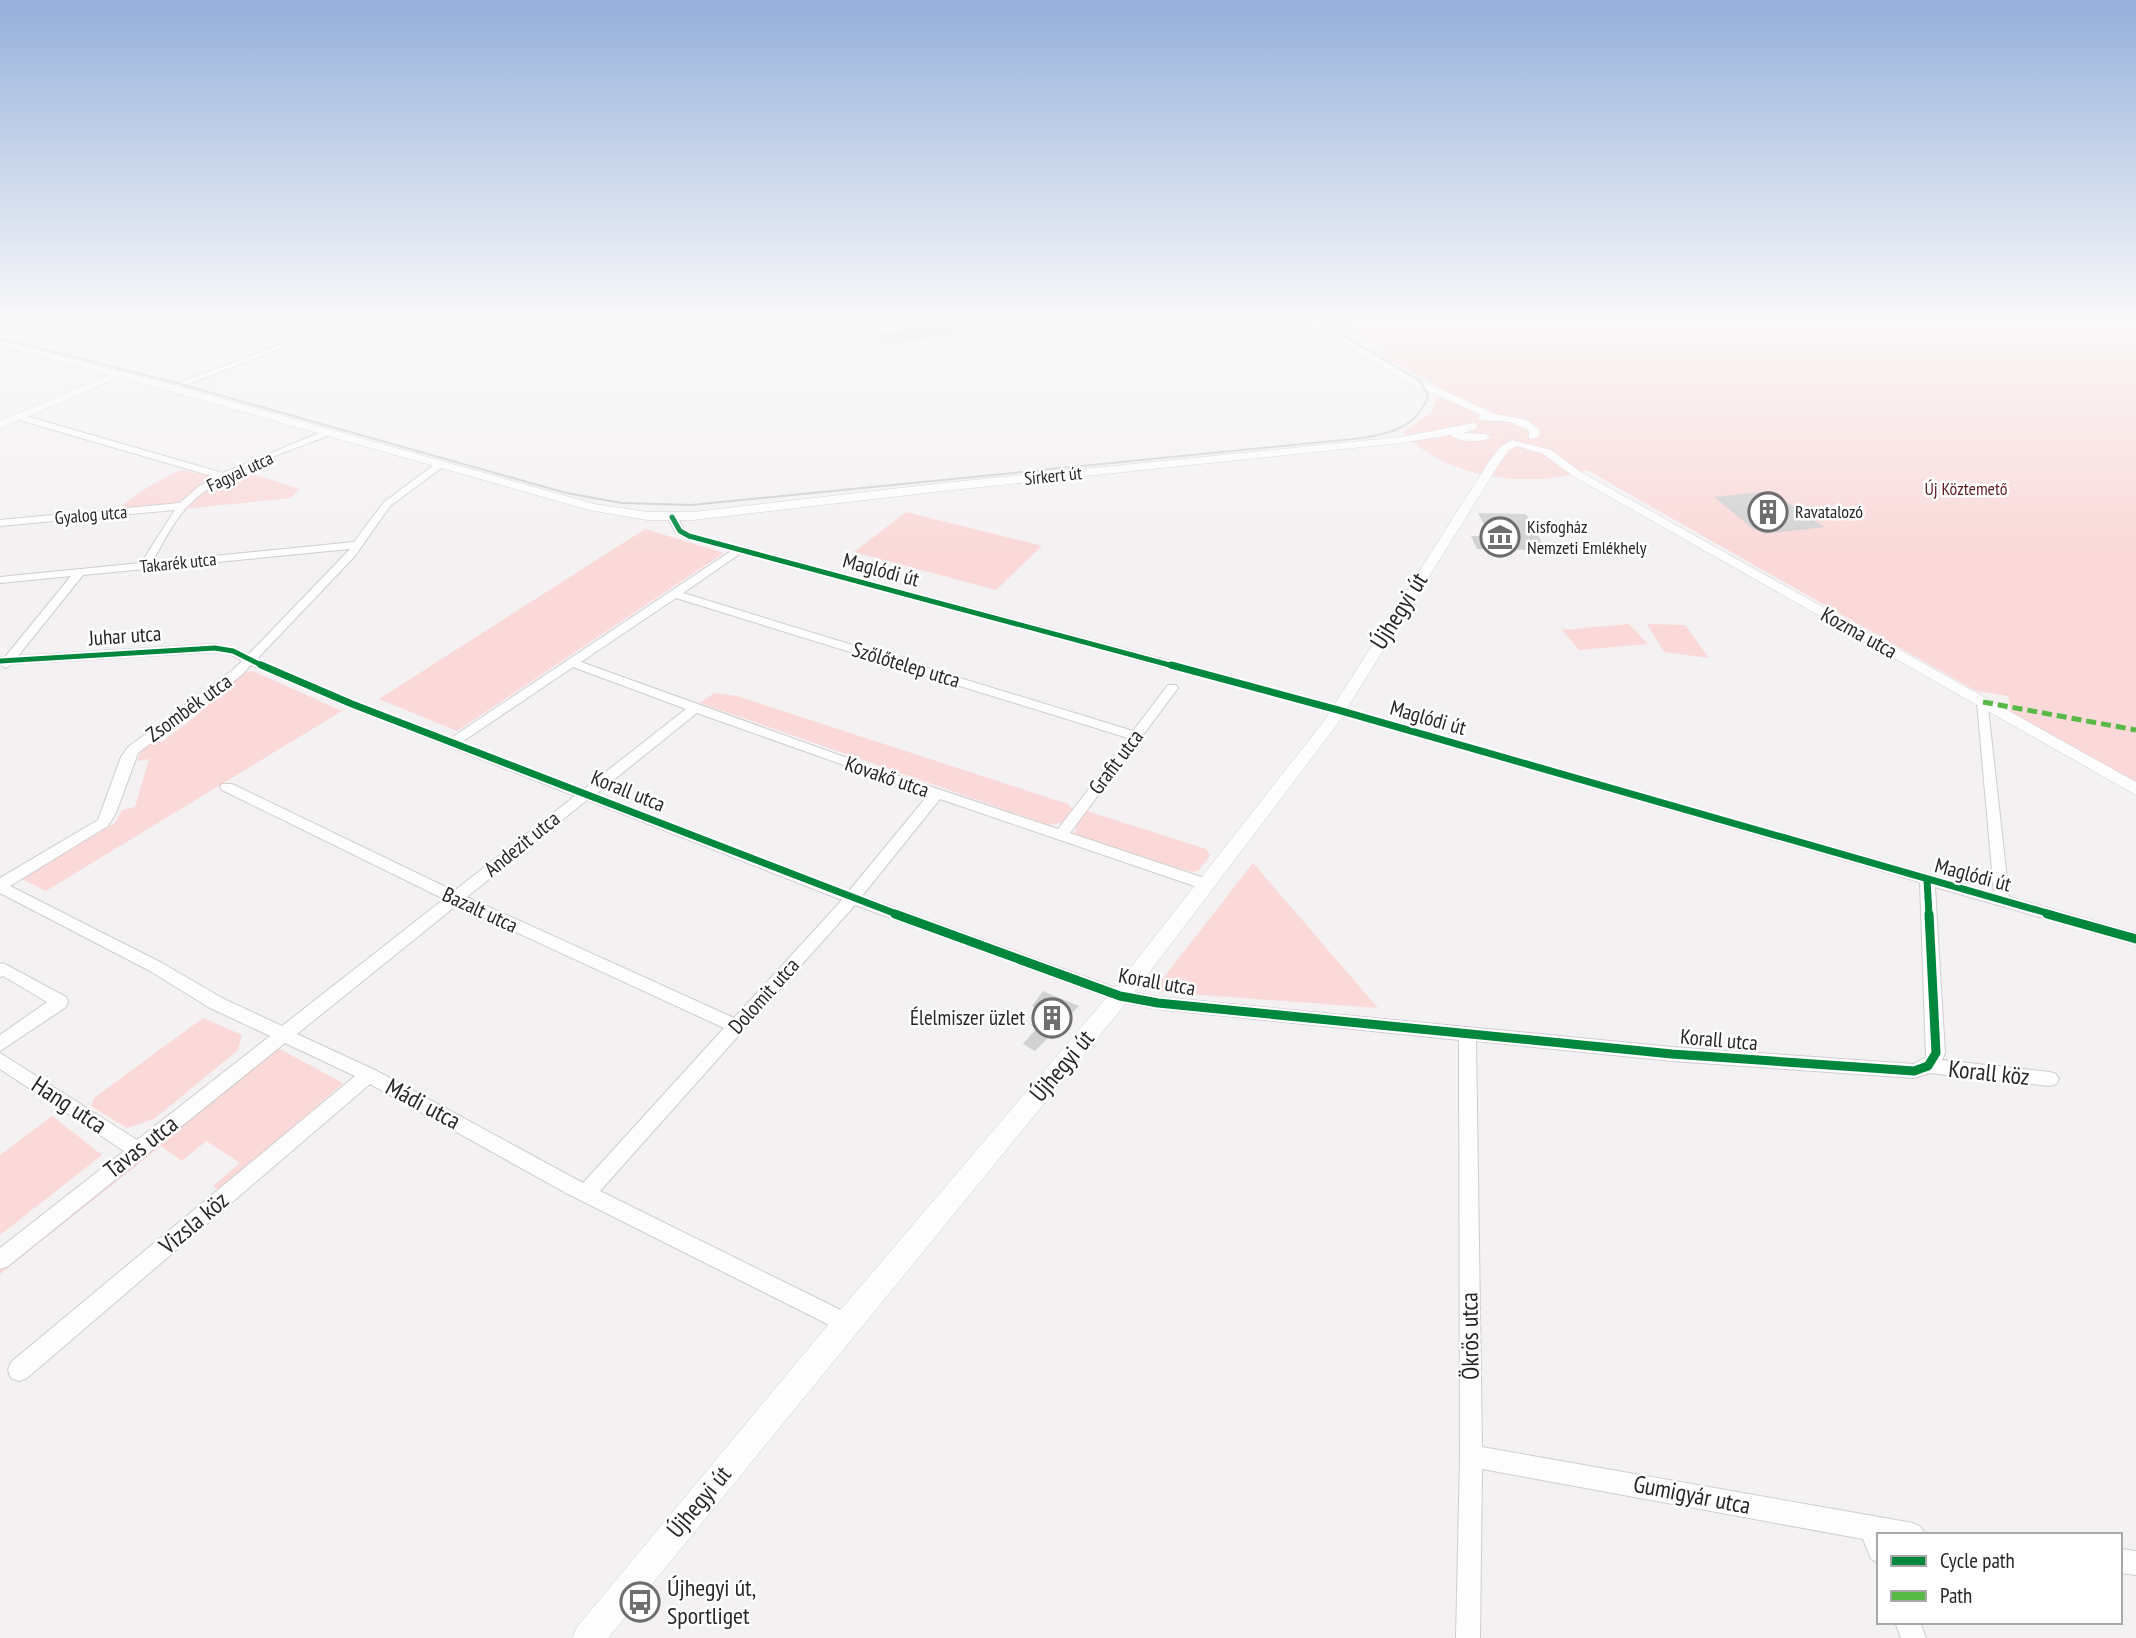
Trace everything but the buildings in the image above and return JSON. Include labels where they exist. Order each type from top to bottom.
[{"type":"street","points":[[0,425],[69,395]]},
{"type":"street","points":[[197,395],[593,507],[633,515],[693,516],[695,532],[708,541]]},
{"type":"street","name":"Kozma utca","points":[[1444,395],[1494,417],[1527,424],[1535,430],[1534,437]]},
{"type":"street","name":"Kozma utca","points":[[1454,401],[1474,424],[1475,432],[1485,438],[1516,442],[1547,452],[1583,477],[2136,789]]},
{"type":"street","points":[[19,417],[225,477]]},
{"type":"street","name":"Kozma utca","points":[[1474,424],[1494,417]]},
{"type":"street","name":"Sírkert út","points":[[693,516],[1413,438],[1463,430],[1474,424]]},
{"type":"street","name":"Fagyal utca","points":[[144,566],[182,506],[199,491],[329,432]]},
{"type":"street","name":"Kozma utca","points":[[1516,442],[1534,437],[1568,460],[1583,477]]},
{"type":"street","name":"Sírkert út","points":[[1413,438],[1485,438]]},
{"type":"street","points":[[1485,438],[1494,448],[1494,463]]},
{"type":"street","name":"Újhegyi út","points":[[588,1638],[846,1323],[1120,996],[1338,710],[1494,463],[1505,448],[1516,442]]},
{"type":"street","name":"Zsombék utca","points":[[0,886],[99,826],[107,817],[128,757],[133,750],[238,672],[351,554],[394,497],[441,464]]},
{"type":"street","name":"Gyalog utca","points":[[0,523],[182,506]]},
{"type":"street","name":"Maglódi út","points":[[672,517],[683,534],[1338,710],[2136,939]]},
{"type":"street","name":"Takarék utca","points":[[0,580],[356,545]]},
{"type":"street","points":[[454,742],[739,550]]},
{"type":"street","points":[[3,664],[81,571]]},
{"type":"street","name":"Szőlőtelep utca","points":[[676,594],[1135,736]]},
{"type":"street","name":"Juhar utca","points":[[3,664],[215,648],[233,651],[249,660]]},
{"type":"street","name":"Korall utca","points":[[249,660],[352,704],[852,898],[1120,996],[1158,1003],[1467,1035],[1867,1069],[1914,1071],[1929,1066]]},
{"type":"street","name":"Kovakő utca","points":[[572,663],[937,794],[1205,884]]},
{"type":"street","name":"Grafit utca","points":[[1061,836],[1172,688]]},
{"type":"street","points":[[1983,702],[2002,901]]},
{"type":"street","name":"Andezit utca","points":[[282,1035],[696,706]]},
{"type":"street","name":"Bazalt utca","points":[[227,787],[454,898],[736,1027]]},
{"type":"street","name":"Dolomit utca","points":[[586,1193],[852,898],[937,794]]},
{"type":"street","points":[[1927,880],[1936,1053],[1929,1066]]},
{"type":"street","name":"Mádi utca","points":[[0,886],[156,967],[216,1003],[369,1075],[586,1193],[846,1323]]},
{"type":"street","points":[[0,971],[3,969],[60,1002],[0,1044]]},
{"type":"street","name":"Tavas utca","points":[[0,1260],[282,1035]]},
{"type":"street","name":"Ökrös utca","points":[[1467,1035],[1471,1456],[1468,1638]]},
{"type":"street","name":"Hang utca","points":[[0,1060],[138,1150]]},
{"type":"street","name":"Korall köz","points":[[1929,1066],[2050,1079]]},
{"type":"street","name":"Vizsla köz","points":[[19,1370],[369,1075]]},
{"type":"street","name":"Gumigyár utca","points":[[1471,1456],[1875,1540]]},
{"type":"green space","name":"Új Köztemető","points":[[1442,395],[2136,395],[2136,783],[2011,712],[2008,696],[1976,691],[1587,470],[1540,479],[1514,479],[1464,470],[1441,460],[1420,448],[1403,432],[1431,413],[1437,398]]},
{"type":"green space","points":[[181,470],[209,476],[208,481],[174,505],[123,510],[122,506],[143,490]]},
{"type":"green space","points":[[244,471],[300,489],[291,498],[184,509],[203,491]]},
{"type":"green space","points":[[906,512],[1042,546],[996,590],[854,552]]},
{"type":"green space","points":[[645,529],[724,553],[457,731],[379,699]]},
{"type":"green space","points":[[1629,624],[1648,644],[1579,650],[1562,630]]},
{"type":"green space","points":[[1647,624],[1685,625],[1709,658],[1664,652]]},
{"type":"green space","points":[[253,671],[342,711],[46,891],[20,878],[115,823],[122,810],[135,807],[149,759],[137,761],[141,751],[153,741],[162,742],[201,712],[194,710],[244,673]]},
{"type":"green space","points":[[714,693],[737,696],[1068,804],[1072,809],[1061,823],[1049,825],[700,703]]},
{"type":"green space","points":[[1087,811],[1206,849],[1210,856],[1198,871],[1192,872],[1080,837],[1075,833],[1077,821]]},
{"type":"green space","points":[[1253,863],[1378,1008],[1161,992],[1157,986]]},
{"type":"green space","points":[[203,1018],[242,1035],[238,1050],[154,1119],[127,1128],[91,1106],[94,1098]]},
{"type":"green space","points":[[274,1046],[343,1083],[220,1191],[213,1186],[240,1163],[206,1141],[182,1161],[161,1146],[0,1274],[0,1264]]},
{"type":"green space","points":[[52,1116],[102,1155],[0,1235],[0,1155]]},
{"type":"tram line","points":[[221,395],[566,493],[622,503],[691,505],[1363,438],[1384,434],[1411,421],[1424,406],[1428,395]]},
{"type":"marked path","points":[[1983,702],[2136,730]]},
{"type":"cycle path","points":[[672,517],[680,531],[689,536],[1338,710],[2136,939]]},
{"type":"cycle path","points":[[0,661],[215,648],[233,651],[352,704],[852,898],[1120,996],[1158,1003],[1672,1054],[1914,1071],[1928,1066],[1936,1053],[1927,880]]},
{"type":"place","name":"Ravatalozó","points":[[1768,512]]},
{"type":"place","name":"Kisfogház Nemzeti Emlékhely","points":[[1500,537]]},
{"type":"place","name":"Élelmiszer üzlet","points":[[1052,1018]]},
{"type":"place","name":"Újhegyi út, Sportliget","points":[[640,1602]]}]
